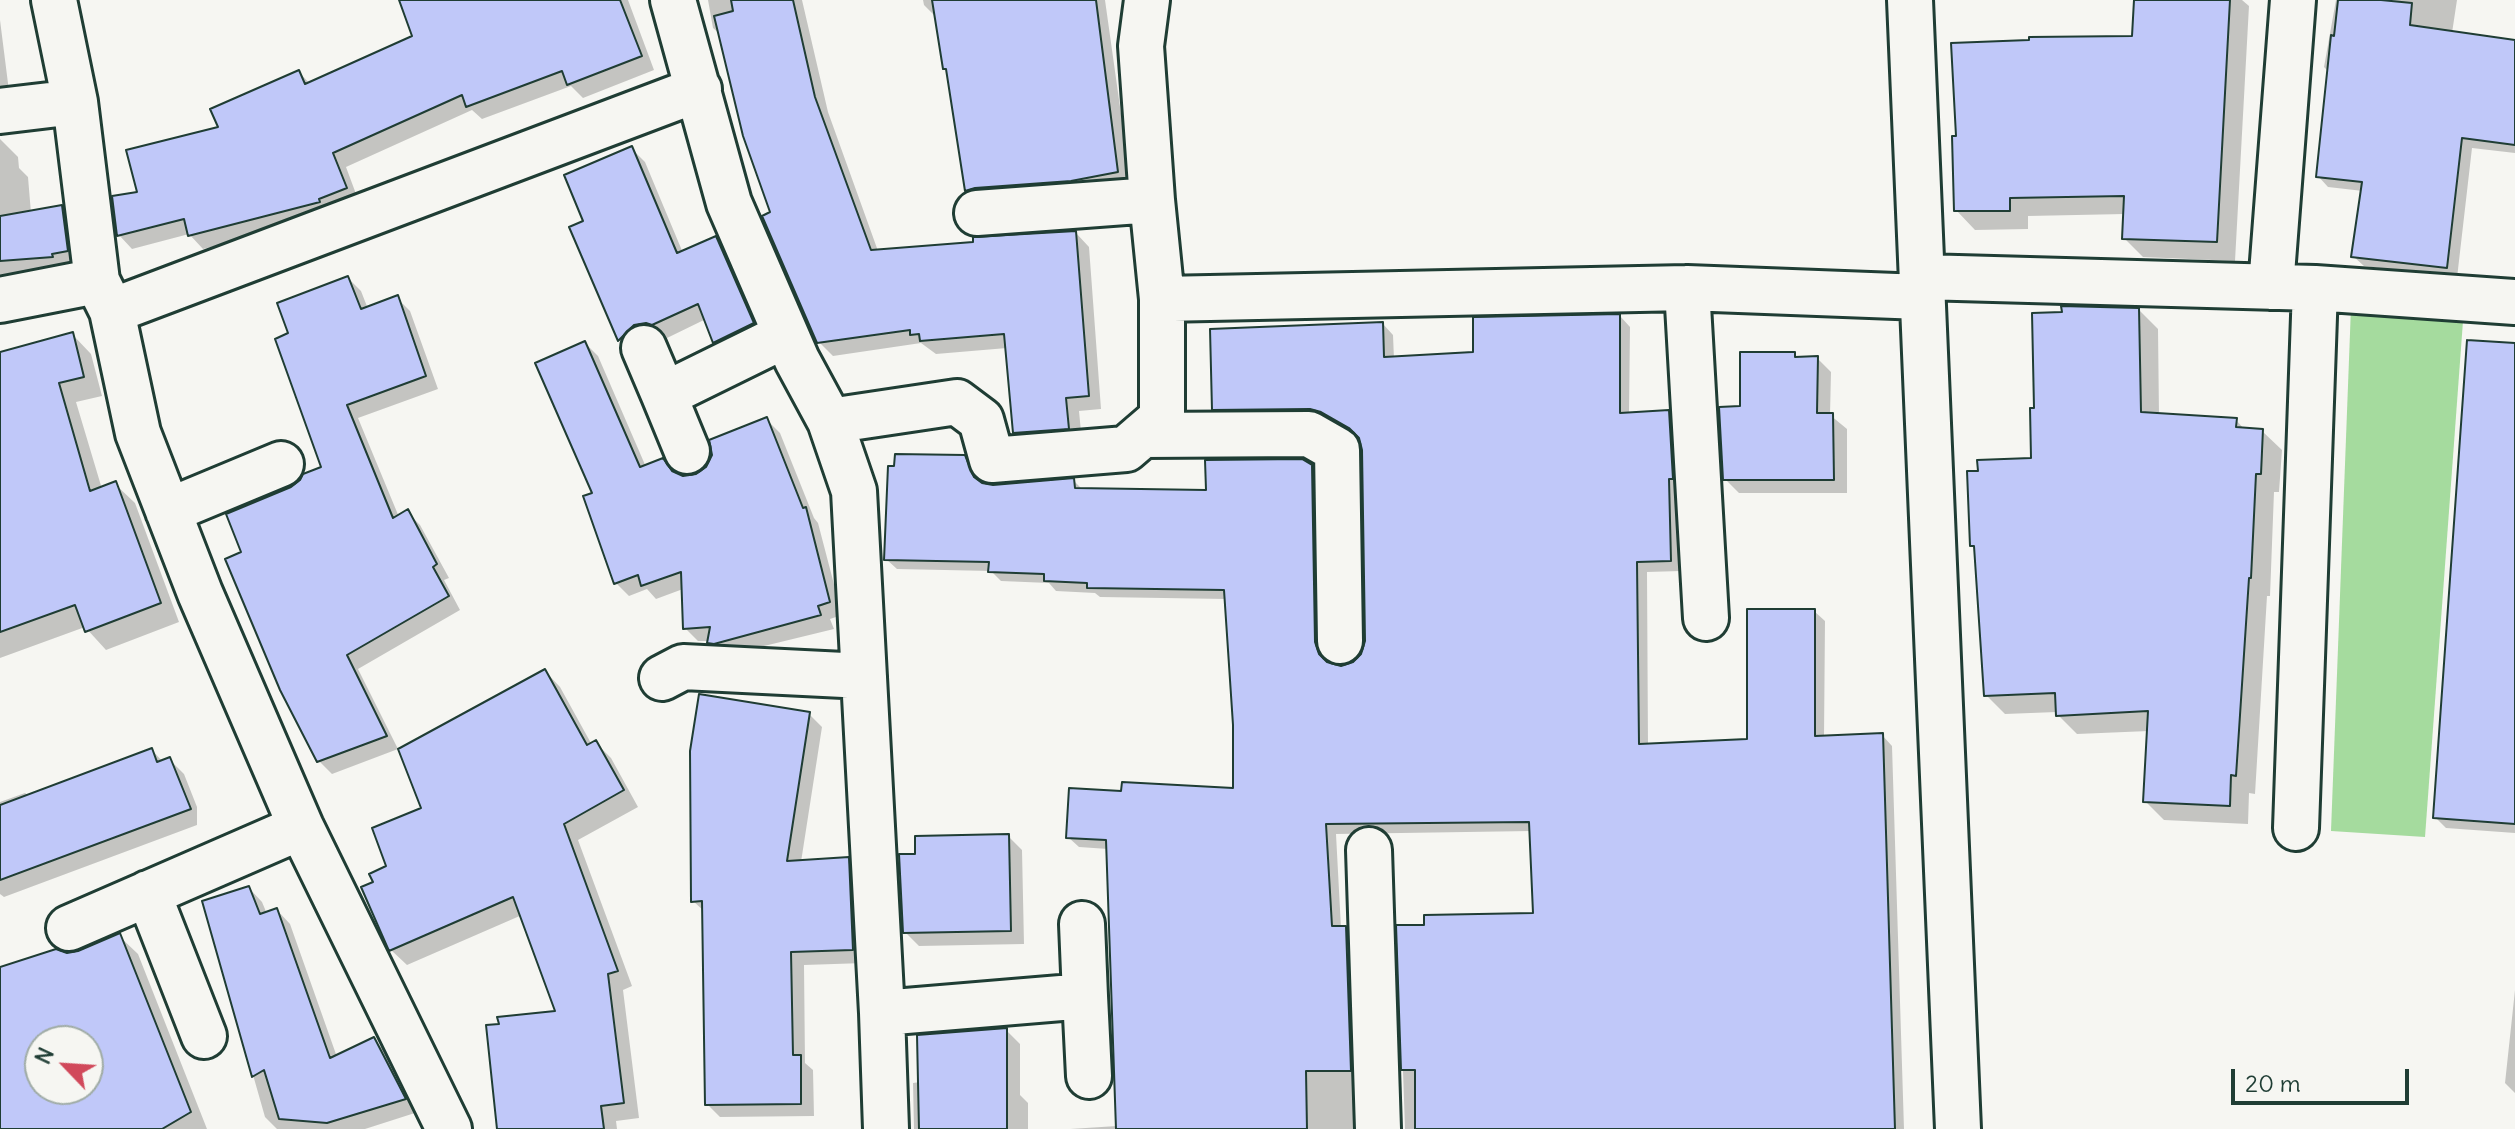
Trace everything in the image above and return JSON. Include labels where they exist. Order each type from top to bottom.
[{"type":"street","points":[[54,0],[75,102],[105,296],[138,433],[200,593],[301,827],[449,1129]]},
{"type":"street","points":[[673,0],[729,203],[786,335],[830,421],[854,491],[886,1129]]},
{"type":"street","points":[[830,421],[957,402],[981,420],[992,460],[1126,449],[1162,418],[1162,299],[1141,46],[1147,0]]},
{"type":"street","points":[[1910,0],[1958,1129]]},
{"type":"street","points":[[2271,287],[2293,0]]},
{"type":"street","points":[[0,300],[105,296],[699,89]]},
{"type":"street","points":[[0,111],[75,102]]},
{"type":"street","points":[[977,213],[1152,200]]},
{"type":"street","points":[[1162,299],[1687,288],[2271,287],[2515,302]]},
{"type":"street","points":[[1687,288],[1706,618]]},
{"type":"street","points":[[2296,828],[2315,288]]},
{"type":"street","points":[[664,395],[786,335]]},
{"type":"street","points":[[644,348],[687,451]]},
{"type":"street","points":[[1142,435],[1309,434],[1337,450],[1340,641]]},
{"type":"street","points":[[168,511],[281,464]]},
{"type":"street","points":[[662,678],[683,667],[864,676]]},
{"type":"street","points":[[69,928],[301,827]]},
{"type":"street","points":[[1369,850],[1378,1129]]},
{"type":"street","points":[[148,893],[204,1036]]},
{"type":"street","points":[[1082,924],[1089,1076]]},
{"type":"street","points":[[882,1013],[1085,996]]},
{"type":"green space","points":[[2351,307],[2463,321],[2425,837],[2331,831]]},
{"type":"building","points":[[399,0],[620,0],[642,56],[567,85],[562,71],[466,107],[462,95],[333,153],[347,188],[319,199],[320,202],[188,236],[184,219],[117,236],[112,196],[137,192],[126,150],[218,127],[210,109],[299,70],[305,84],[412,36]]},
{"type":"building","points":[[731,0],[793,0],[815,97],[871,250],[973,242],[973,237],[1076,231],[1089,396],[1066,398],[1069,429],[1013,433],[1004,334],[920,341],[919,334],[910,335],[910,330],[817,343],[762,216],[770,212],[743,136],[714,16],[733,11]]},
{"type":"building","points":[[932,0],[1096,0],[1118,172],[1071,181],[965,191]]},
{"type":"building","points":[[2134,0],[2230,0],[2217,242],[2122,239],[2124,196],[2010,198],[2010,211],[1954,211],[1952,136],[1956,136],[1951,43],[2029,40],[2029,37],[2132,36]]},
{"type":"building","points":[[2338,0],[2412,3],[2410,25],[2515,40],[2515,145],[2462,138],[2447,268],[2351,257],[2362,182],[2316,177],[2331,35],[2334,36]]},
{"type":"building","points":[[632,146],[677,253],[716,236],[754,323],[713,343],[698,304],[652,325],[634,325],[618,341],[569,227],[583,221],[564,175]]},
{"type":"building","points":[[62,205],[68,251],[52,254],[53,257],[0,261],[0,216]]},
{"type":"building","points":[[348,276],[361,309],[398,295],[426,376],[347,405],[393,518],[408,509],[437,564],[433,567],[449,596],[347,655],[387,736],[317,762],[280,690],[225,559],[241,552],[226,514],[291,487],[303,474],[321,467],[275,339],[288,333],[277,303]]},
{"type":"building","points":[[2061,306],[2139,308],[2141,412],[2237,418],[2236,427],[2263,429],[2261,474],[2256,474],[2236,776],[2231,775],[2230,806],[2143,802],[2148,711],[2056,716],[2055,693],[1984,696],[1974,546],[1970,546],[1967,471],[1978,471],[1977,460],[2031,458],[2030,408],[2034,408],[2032,313],[2062,312]]},
{"type":"building","points":[[1620,314],[1620,413],[1669,410],[1673,479],[1669,479],[1671,561],[1637,562],[1639,744],[1747,739],[1747,609],[1815,609],[1815,736],[1883,733],[1895,1129],[1415,1129],[1415,1070],[1401,1070],[1396,925],[1424,925],[1424,915],[1533,913],[1529,822],[1326,824],[1332,926],[1346,926],[1351,1071],[1306,1071],[1307,1129],[1116,1129],[1106,840],[1066,838],[1069,788],[1121,791],[1122,782],[1233,788],[1233,725],[1224,590],[1087,588],[1087,583],[1044,581],[1044,574],[988,572],[989,562],[884,560],[888,466],[894,466],[895,454],[965,455],[974,477],[982,483],[993,485],[1074,478],[1075,488],[1206,490],[1205,460],[1302,459],[1312,465],[1315,642],[1319,654],[1327,662],[1341,666],[1353,662],[1361,654],[1365,641],[1362,450],[1359,438],[1349,428],[1310,409],[1212,410],[1210,329],[1383,322],[1384,357],[1473,352],[1473,317]]},
{"type":"building","points":[[73,332],[84,377],[59,383],[90,491],[116,481],[161,603],[85,632],[75,605],[0,632],[0,352]]},
{"type":"building","points":[[2467,340],[2515,343],[2515,824],[2433,818]]},
{"type":"building","points":[[585,341],[640,467],[663,458],[672,471],[683,476],[696,474],[706,467],[712,455],[709,440],[767,417],[803,508],[806,507],[830,602],[818,606],[821,615],[714,644],[707,643],[710,627],[683,629],[681,572],[641,586],[638,575],[614,584],[583,496],[592,493],[535,363]]},
{"type":"building","points":[[1740,352],[1795,352],[1795,357],[1818,356],[1817,413],[1833,413],[1834,480],[1723,480],[1719,407],[1740,406]]},
{"type":"building","points":[[545,669],[587,745],[596,740],[624,790],[564,824],[618,971],[608,974],[624,1103],[601,1106],[604,1129],[497,1129],[486,1025],[499,1024],[497,1017],[555,1011],[513,897],[389,951],[361,887],[373,882],[369,874],[386,866],[372,828],[421,808],[398,749]]},
{"type":"building","points":[[699,694],[810,712],[787,861],[849,857],[853,950],[791,952],[793,1055],[801,1055],[801,1104],[705,1105],[702,901],[691,902],[690,751]]},
{"type":"building","points":[[152,748],[157,762],[170,757],[191,809],[0,880],[0,805]]},
{"type":"building","points":[[1009,834],[1011,931],[903,933],[899,854],[915,854],[915,836]]},
{"type":"building","points":[[249,886],[260,914],[277,908],[330,1058],[374,1037],[406,1099],[327,1123],[279,1119],[264,1070],[252,1077],[202,901]]},
{"type":"building","points":[[120,933],[191,1112],[162,1129],[0,1129],[0,967],[56,949],[67,953]]},
{"type":"building","points":[[1007,1028],[1007,1129],[919,1129],[917,1035]]}]
